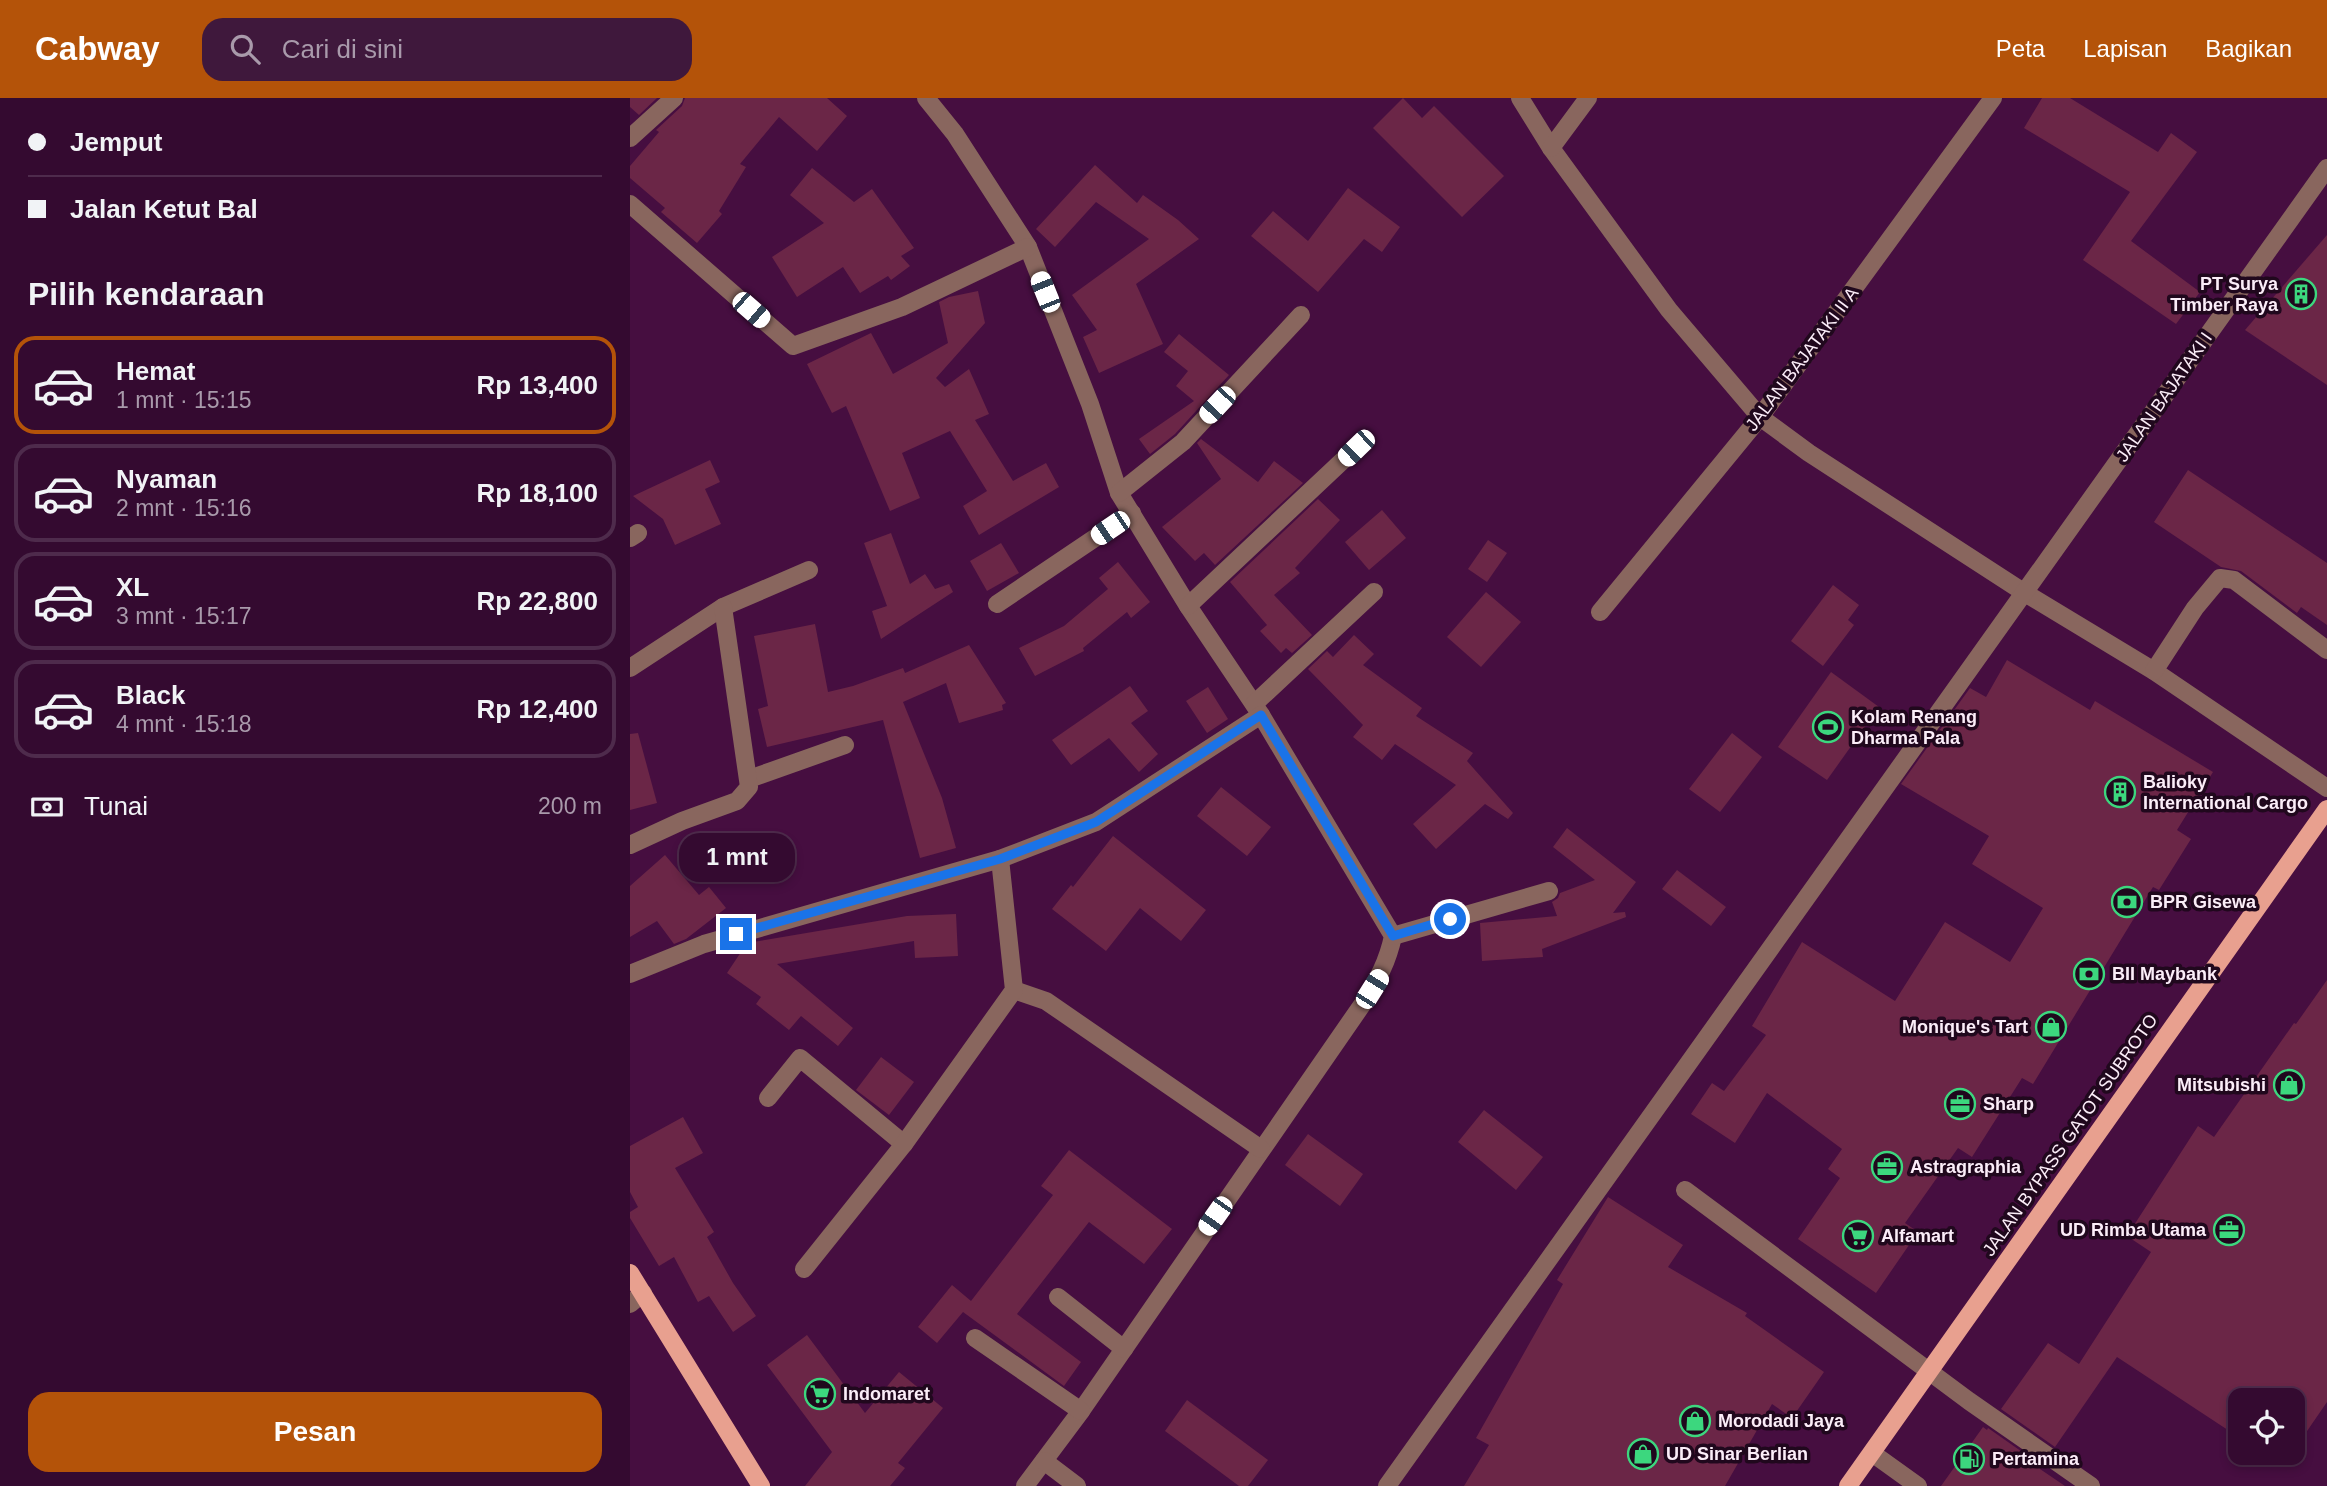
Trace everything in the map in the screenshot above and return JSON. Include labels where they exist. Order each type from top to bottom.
[{"type":"main road","name":"JALAN BYPASS GATOT SUBROTO","points":[[1848,1486],[2327,809]]},
{"type":"main road","points":[[630,1273],[636,1298],[761,1486]]},
{"type":"street","points":[[630,138],[674,98]]},
{"type":"street","points":[[926,98],[956,134],[1028,247],[1090,404],[1119,493],[1188,606],[1257,710],[1393,936],[1381,976],[1124,1349],[1025,1486]]},
{"type":"street","points":[[1520,98],[1551,148],[1669,310],[1760,417],[1810,453],[2025,593],[2154,671],[2327,788]]},
{"type":"street","points":[[1551,148],[1588,98]]},
{"type":"street","name":"JALAN BAJATAKI II A","points":[[1600,612],[1760,417],[1993,98]]},
{"type":"street","name":"JALAN BAJATAKI I","points":[[1387,1486],[2327,168]]},
{"type":"street","points":[[630,204],[793,346],[902,307],[1028,247]]},
{"type":"street","points":[[1119,493],[1183,442],[1301,315]]},
{"type":"street","points":[[1188,606],[1356,448]]},
{"type":"street","points":[[997,604],[1132,513]]},
{"type":"street","points":[[630,668],[723,607],[810,570]]},
{"type":"street","points":[[2154,671],[2195,608],[2220,578],[2234,580],[2327,650]]},
{"type":"street","points":[[630,974],[704,944],[1000,859],[1096,822],[1257,710],[1374,592]]},
{"type":"street","points":[[630,845],[682,821],[737,801],[749,787],[723,607]]},
{"type":"street","points":[[749,779],[845,745]]},
{"type":"street","points":[[804,1269],[904,1144],[1014,989],[1000,859]]},
{"type":"street","points":[[1393,936],[1549,891]]},
{"type":"street","points":[[1014,989],[1046,1001],[1261,1149]]},
{"type":"street","points":[[768,1098],[800,1058],[904,1144]]},
{"type":"street","points":[[1685,1190],[1928,1372],[2091,1486]]},
{"type":"street","points":[[1058,1297],[1124,1349]]},
{"type":"street","points":[[975,1338],[1081,1410]]},
{"type":"street","points":[[1872,1452],[1918,1486]]},
{"type":"street","points":[[1044,1461],[1077,1486]]},
{"type":"building","points":[[630,98],[657,98],[639,115],[630,107]]},
{"type":"building","points":[[685,98],[827,98],[847,116],[817,151],[779,117],[740,164],[746,167],[719,211],[722,214],[697,243],[661,212],[665,208],[630,178],[630,166],[659,132],[656,130],[682,106]]},
{"type":"building","points":[[1403,98],[1422,118],[1434,106],[1504,176],[1462,217],[1373,128]]},
{"type":"building","points":[[2042,98],[2070,98],[2158,152],[2171,133],[2197,152],[2131,241],[2200,292],[2176,324],[2083,260],[2130,192],[2024,128]]},
{"type":"building","points":[[1095,165],[1137,203],[1143,195],[1199,239],[1136,284],[1163,344],[1099,373],[1083,337],[1097,330],[1072,295],[1149,239],[1096,202],[1055,247],[1036,229]]},
{"type":"building","points":[[812,168],[854,202],[872,189],[914,248],[901,256],[910,266],[891,280],[888,276],[860,293],[843,267],[797,297],[772,257],[824,223],[790,195]]},
{"type":"building","points":[[1348,188],[1400,227],[1382,252],[1364,239],[1318,292],[1251,236],[1273,211],[1308,241]]},
{"type":"building","name":"PT Surya Timber Raya","points":[[2327,235],[2327,385],[2245,330]]},
{"type":"building","points":[[978,291],[985,323],[936,378],[945,387],[969,369],[989,414],[975,420],[1013,481],[1046,463],[1059,487],[979,535],[963,506],[987,491],[950,431],[902,453],[920,498],[890,511],[846,406],[832,413],[807,364],[871,333],[893,374],[948,343],[939,302]]},
{"type":"building","points":[[1179,334],[1229,375],[1175,434],[1150,454],[1139,439],[1194,401],[1176,386],[1188,371],[1164,352]]},
{"type":"building","points":[[1201,439],[1258,482],[1274,461],[1303,483],[1215,565],[1204,553],[1195,561],[1162,527],[1221,479],[1197,443]]},
{"type":"building","points":[[710,460],[720,482],[705,489],[721,524],[675,545],[663,519],[633,496]]},
{"type":"building","points":[[2188,470],[2327,563],[2327,625],[2301,607],[2297,613],[2241,571],[2221,567],[2154,522]]},
{"type":"building","points":[[1318,499],[1340,520],[1295,568],[1300,573],[1274,595],[1312,635],[1292,653],[1286,648],[1281,653],[1260,631],[1267,625],[1230,582]]},
{"type":"building","points":[[1382,510],[1406,538],[1369,570],[1345,542]]},
{"type":"building","points":[[891,533],[910,584],[925,574],[935,589],[949,584],[953,592],[881,639],[872,611],[887,606],[864,543]]},
{"type":"building","points":[[1488,540],[1507,553],[1487,582],[1468,569]]},
{"type":"building","points":[[1001,543],[1019,573],[987,591],[970,561]]},
{"type":"building","points":[[1118,562],[1150,602],[1131,618],[1127,612],[1083,648],[1084,651],[1035,676],[1019,648],[1064,626],[1108,589],[1099,578]]},
{"type":"building","points":[[1833,585],[1859,605],[1848,620],[1854,625],[1823,666],[1791,641]]},
{"type":"building","points":[[1486,592],[1521,622],[1481,667],[1447,637]]},
{"type":"building","points":[[815,624],[828,692],[903,668],[905,673],[969,645],[1006,703],[1002,705],[1003,710],[959,723],[946,683],[903,702],[942,798],[956,848],[920,858],[883,720],[767,747],[758,709],[768,706],[754,636]]},
{"type":"building","points":[[1354,635],[1374,654],[1363,665],[1422,708],[1416,716],[1473,753],[1467,761],[1513,813],[1508,819],[1485,804],[1436,849],[1413,824],[1456,785],[1395,744],[1382,760],[1353,737],[1363,725],[1308,669],[1327,651],[1333,657]]},
{"type":"building","points":[[2007,660],[2090,710],[2095,701],[2213,772],[2177,830],[2191,839],[2159,890],[2153,887],[2033,1084],[2022,1078],[1972,1157],[1958,1148],[1905,1223],[1918,1232],[1876,1293],[1798,1239],[1840,1178],[1828,1169],[1842,1149],[1767,1093],[1735,1143],[1691,1114],[1712,1083],[1724,1091],[1766,1035],[1752,1026],[1802,942],[1895,1001],[1945,922],[2010,962],[2043,908],[1972,864],[1989,836],[1901,784],[1970,688],[1986,697]]},
{"type":"building","name":"Kolam Renang Dharma Pala","points":[[1831,672],[1879,707],[1827,780],[1778,747]]},
{"type":"building","points":[[1130,686],[1148,711],[1131,723],[1158,754],[1139,772],[1109,738],[1071,765],[1052,740]]},
{"type":"building","points":[[1208,687],[1228,719],[1207,733],[1186,701]]},
{"type":"building","points":[[638,733],[657,803],[630,810],[630,734]]},
{"type":"building","points":[[1732,733],[1762,757],[1720,812],[1689,789]]},
{"type":"building","points":[[1221,787],[1271,827],[1247,856],[1197,816]]},
{"type":"building","points":[[1567,828],[1636,882],[1613,913],[1625,912],[1626,917],[1542,949],[1543,957],[1482,961],[1480,923],[1557,916],[1552,902],[1560,893],[1595,880],[1553,847]]},
{"type":"building","points":[[1113,836],[1206,910],[1181,941],[1140,908],[1106,951],[1052,909]]},
{"type":"building","points":[[665,855],[699,895],[709,887],[726,908],[686,939],[674,944],[657,921],[630,937],[630,886]]},
{"type":"building","points":[[1677,870],[1726,907],[1711,926],[1662,889]]},
{"type":"building","points":[[956,914],[958,956],[915,958],[914,941],[777,964],[853,1028],[838,1046],[801,1016],[789,1030],[756,1004],[761,997],[727,973],[747,943],[907,916]]},
{"type":"building","points":[[2327,980],[2327,1402],[2305,1434],[2305,1388],[2228,1388],[2228,1430],[2117,1357],[2055,1447],[2001,1409],[2048,1343],[2079,1364],[2151,1252],[2127,1236],[2198,1126],[2214,1137],[2294,1023],[2296,1024]]},
{"type":"building","points":[[881,1057],[914,1082],[889,1115],[856,1090]]},
{"type":"building","points":[[1484,1110],[1543,1157],[1516,1190],[1458,1142]]},
{"type":"building","points":[[683,1117],[703,1153],[675,1168],[714,1232],[707,1237],[733,1283],[756,1316],[733,1332],[709,1296],[698,1302],[674,1257],[659,1266],[630,1218],[630,1212],[638,1207],[630,1192],[630,1146]]},
{"type":"building","points":[[1308,1134],[1363,1174],[1340,1206],[1285,1165]]},
{"type":"building","points":[[1069,1150],[1172,1229],[1144,1264],[1089,1222],[1017,1314],[1081,1362],[1064,1386],[963,1312],[937,1343],[918,1327],[952,1285],[971,1301],[1053,1195],[1041,1186]]},
{"type":"building","points":[[1608,1197],[1683,1245],[1668,1267],[1747,1313],[1745,1316],[1824,1372],[1792,1418],[1772,1404],[1725,1486],[1464,1486],[1489,1445],[1476,1438],[1563,1284],[1557,1280]]},
{"type":"building","points":[[807,1335],[865,1413],[899,1372],[943,1408],[898,1463],[905,1468],[890,1486],[805,1486],[832,1452],[767,1365]]},
{"type":"building","points":[[1187,1400],[1268,1460],[1248,1486],[1239,1486],[1165,1431]]},
{"type":"building","points":[[1983,1427],[2042,1466],[2040,1469],[2065,1486],[1941,1486]]},
{"type":"place","name":"PT Surya Timber Raya","points":[[2301,294]]},
{"type":"place","name":"Kolam Renang Dharma Pala","points":[[1828,727]]},
{"type":"place","name":"Balioky International Cargo","points":[[2120,792]]},
{"type":"place","name":"BPR Gisewa","points":[[2127,902]]},
{"type":"place","name":"BII Maybank","points":[[2089,974]]},
{"type":"place","name":"Monique's Tart","points":[[2051,1027]]},
{"type":"place","name":"Mitsubishi","points":[[2289,1085]]},
{"type":"place","name":"Sharp","points":[[1960,1104]]},
{"type":"place","name":"Astragraphia","points":[[1887,1167]]},
{"type":"place","name":"UD Rimba Utama","points":[[2229,1230]]},
{"type":"place","name":"Alfamart","points":[[1858,1236]]},
{"type":"place","name":"Indomaret","points":[[820,1394]]},
{"type":"place","name":"Morodadi Jaya","points":[[1695,1421]]},
{"type":"place","name":"UD Sinar Berlian","points":[[1643,1454]]},
{"type":"place","name":"Pertamina","points":[[1969,1459]]},
{"type":"route","points":[[736,934],[1000,859],[1096,822],[1261,715],[1393,936],[1450,919]]}]
